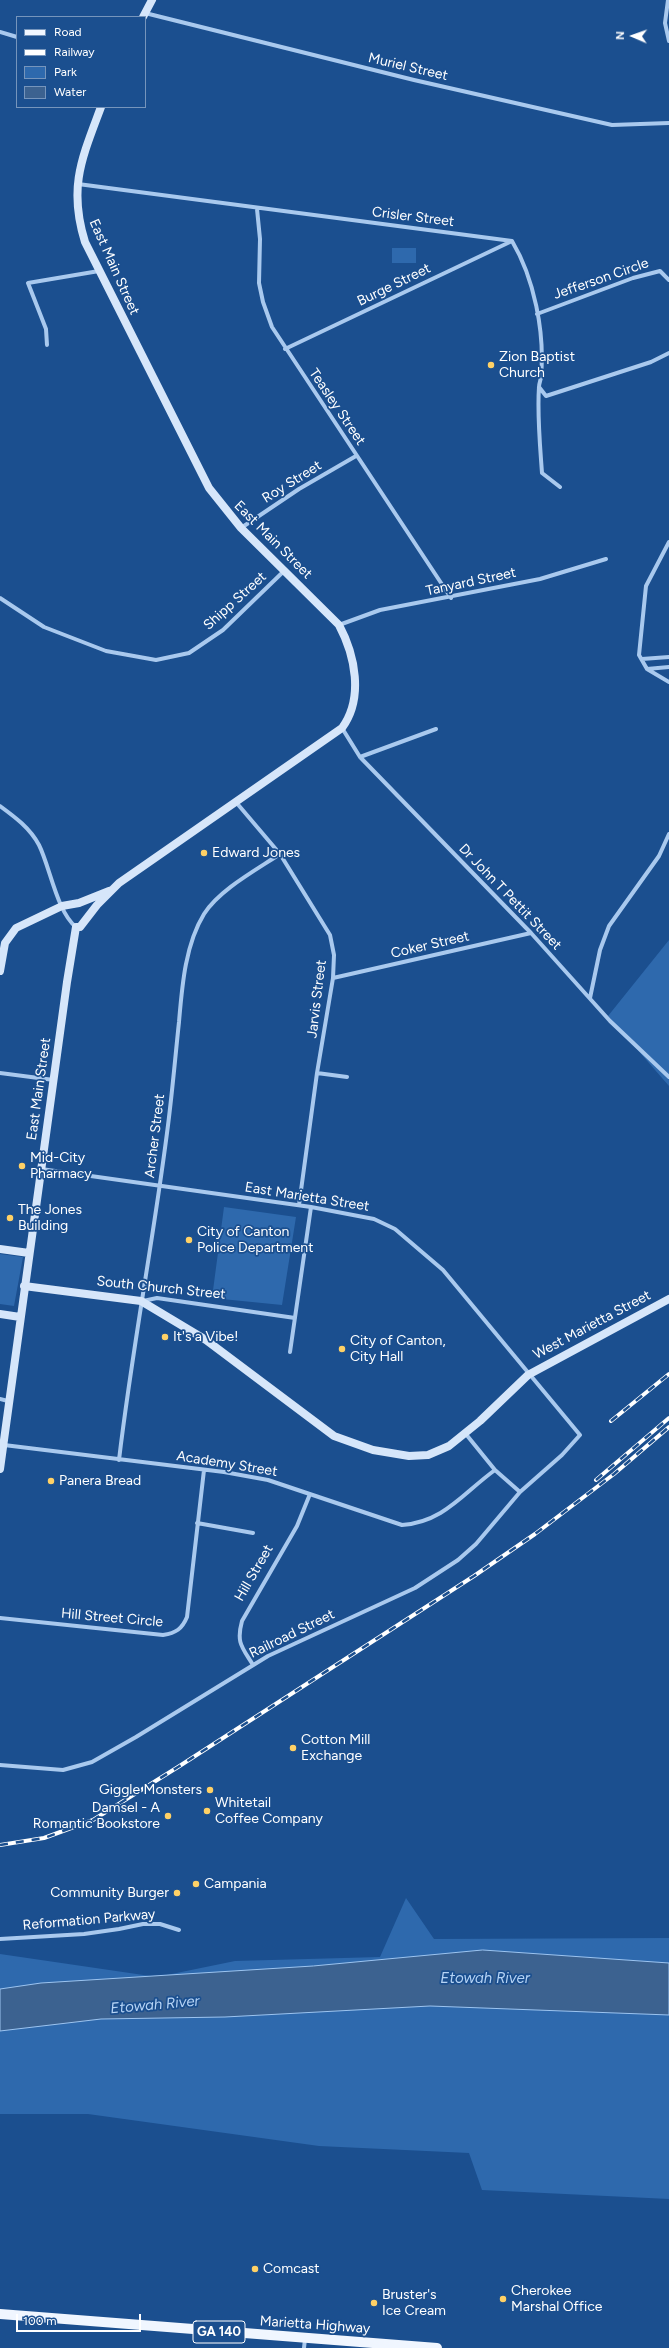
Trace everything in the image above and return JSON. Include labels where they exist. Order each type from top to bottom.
[{"type":"main road","points":[[144,15],[152,0]]},
{"type":"main road","name":"East Main Street","points":[[0,1468],[3,1445],[4,1400],[20,1317],[76,927],[80,927],[110,891],[235,801],[342,728],[352,708],[354,670],[348,642],[339,625],[241,528],[224,509],[209,488],[85,242],[78,220],[77,184],[84,156],[101,108]]},
{"type":"main road","name":"East Main Street","points":[[62,906],[79,903],[110,891]]},
{"type":"main road","points":[[0,971],[5,943],[11,934],[24,924],[62,906]]},
{"type":"main road","points":[[0,1249],[29,1253]]},
{"type":"main road","name":"South Church Street","points":[[24,1286],[141,1302]]},
{"type":"main road","name":"West Marietta Street","points":[[141,1302],[206,1340],[334,1436],[349,1443],[372,1450],[409,1456],[428,1455],[440,1451],[465,1433],[528,1375],[669,1299]]},
{"type":"main road","points":[[0,1314],[20,1317]]},
{"type":"main road","name":"Marietta Highway","points":[[0,2314],[304,2344],[437,2348]]},
{"type":"street","points":[[668,0],[665,23],[669,40]]},
{"type":"street","name":"Muriel Street","points":[[144,15],[414,80],[612,125],[669,123]]},
{"type":"street","points":[[0,32],[16,37]]},
{"type":"street","name":"Crisler Street","points":[[77,184],[256,209],[512,241]]},
{"type":"street","name":"Teasley Street","points":[[256,209],[260,239],[259,283],[263,302],[272,327],[285,349],[451,598]]},
{"type":"street","points":[[512,241],[523,259],[531,283],[537,314],[541,352],[539,387],[542,473],[560,487]]},
{"type":"street","name":"Burge Street","points":[[285,349],[512,241]]},
{"type":"street","points":[[47,345],[46,329],[28,283],[99,271]]},
{"type":"street","name":"Jefferson Circle","points":[[537,314],[632,278],[660,271],[669,280]]},
{"type":"street","points":[[539,387],[546,396],[651,362],[669,353]]},
{"type":"street","name":"Roy Street","points":[[241,528],[299,489],[356,456]]},
{"type":"street","points":[[669,542],[646,586],[640,654],[647,669],[669,682]]},
{"type":"street","name":"Tanyard Street","points":[[339,625],[380,610],[451,598],[540,579],[606,559]]},
{"type":"street","name":"Shipp Street","points":[[0,598],[44,627],[106,651],[156,660],[189,653],[223,630],[284,570]]},
{"type":"street","points":[[642,659],[669,657]]},
{"type":"street","points":[[647,669],[669,667]]},
{"type":"street","name":"Dr John T Pettit Street","points":[[342,728],[360,757],[531,933],[610,1021],[669,1077]]},
{"type":"street","points":[[360,757],[436,729]]},
{"type":"street","name":"Jarvis Street","points":[[235,801],[280,854],[330,935],[334,955],[333,978],[317,1073],[299,1205]]},
{"type":"street","points":[[0,806],[31,832],[62,906],[76,927]]},
{"type":"street","points":[[590,998],[600,950],[609,926],[659,856],[669,834]]},
{"type":"street","name":"Archer Street","points":[[119,1460],[141,1302],[160,1187],[181,997],[190,951],[197,927],[204,914],[216,899],[280,854]]},
{"type":"street","name":"Coker Street","points":[[333,978],[531,933]]},
{"type":"street","points":[[0,1073],[54,1080]]},
{"type":"street","points":[[317,1073],[347,1076]]},
{"type":"street","name":"East Marietta Street","points":[[41,1169],[160,1187],[299,1205],[374,1219],[394,1229],[443,1270],[528,1375]]},
{"type":"street","points":[[290,1352],[311,1207]]},
{"type":"street","name":"South Church Street","points":[[141,1302],[157,1298],[295,1318]]},
{"type":"street","name":"West Marietta Street","points":[[528,1375],[580,1435],[562,1455]]},
{"type":"street","points":[[465,1433],[495,1470],[520,1492]]},
{"type":"street","name":"Academy Street","points":[[3,1445],[204,1470],[268,1480],[388,1522],[402,1525],[412,1525],[440,1515],[495,1470]]},
{"type":"street","name":"Railroad Street","points":[[0,1765],[53,1770],[84,1765],[136,1737],[253,1665],[294,1643],[389,1601],[436,1576],[476,1544],[520,1492],[562,1455]]},
{"type":"street","name":"Hill Street Circle","points":[[0,1618],[163,1634],[174,1633],[182,1628],[187,1617],[204,1470]]},
{"type":"street","name":"Hill Street","points":[[253,1665],[239,1643],[238,1634],[242,1621],[297,1526],[310,1494]]},
{"type":"street","points":[[197,1523],[253,1532]]},
{"type":"street","name":"Reformation Parkway","points":[[0,1939],[84,1934],[143,1924],[160,1924],[179,1930]]},
{"type":"green space","points":[[392,248],[416,248],[416,263],[392,263]]},
{"type":"green space","points":[[669,940],[669,1086],[608,1016]]},
{"type":"green space","points":[[224,1207],[296,1217],[282,1305],[212,1298]]},
{"type":"green space","points":[[0,1254],[23,1257],[14,1306],[0,1304]]},
{"type":"green space","points":[[406,1898],[434,1939],[669,1938],[669,2199],[482,2190],[469,2153],[319,2146],[88,2114],[0,2114],[0,1954],[157,1977],[235,1961],[380,1957]]},
{"type":"water","name":"Etowah River","points":[[483,1950],[669,1963],[669,2015],[430,2006],[225,2017],[101,2019],[0,2031],[0,1989],[41,1983],[313,1966]]},
{"type":"railway","points":[[611,1421],[669,1374]]},
{"type":"railway","points":[[596,1480],[669,1418]]},
{"type":"railway","points":[[0,1845],[44,1838],[93,1820],[178,1767],[474,1576],[535,1534],[614,1474],[669,1427]]},
{"type":"place","name":"Zion Baptist Church","points":[[491,365]]},
{"type":"place","name":"Edward Jones","points":[[204,853]]},
{"type":"place","name":"Mid-City Pharmacy","points":[[22,1166]]},
{"type":"place","name":"The Jones Building","points":[[10,1218]]},
{"type":"place","name":"City of Canton Police Department","points":[[189,1240]]},
{"type":"place","name":"It's a Vibe!","points":[[165,1337]]},
{"type":"place","name":"City of Canton, City Hall","points":[[342,1349]]},
{"type":"place","name":"Panera Bread","points":[[51,1481]]},
{"type":"place","name":"Cotton Mill Exchange","points":[[293,1748]]},
{"type":"place","name":"Giggle Monsters","points":[[210,1790]]},
{"type":"place","name":"Whitetail Coffee Company","points":[[207,1811]]},
{"type":"place","name":"Damsel - A Romantic Bookstore","points":[[168,1816]]},
{"type":"place","name":"Campania","points":[[196,1884]]},
{"type":"place","name":"Community Burger","points":[[177,1893]]},
{"type":"place","name":"Comcast","points":[[255,2269]]},
{"type":"place","name":"Cherokee Marshal Office","points":[[503,2299]]},
{"type":"place","name":"Bruster's Ice Cream","points":[[374,2303]]}]
